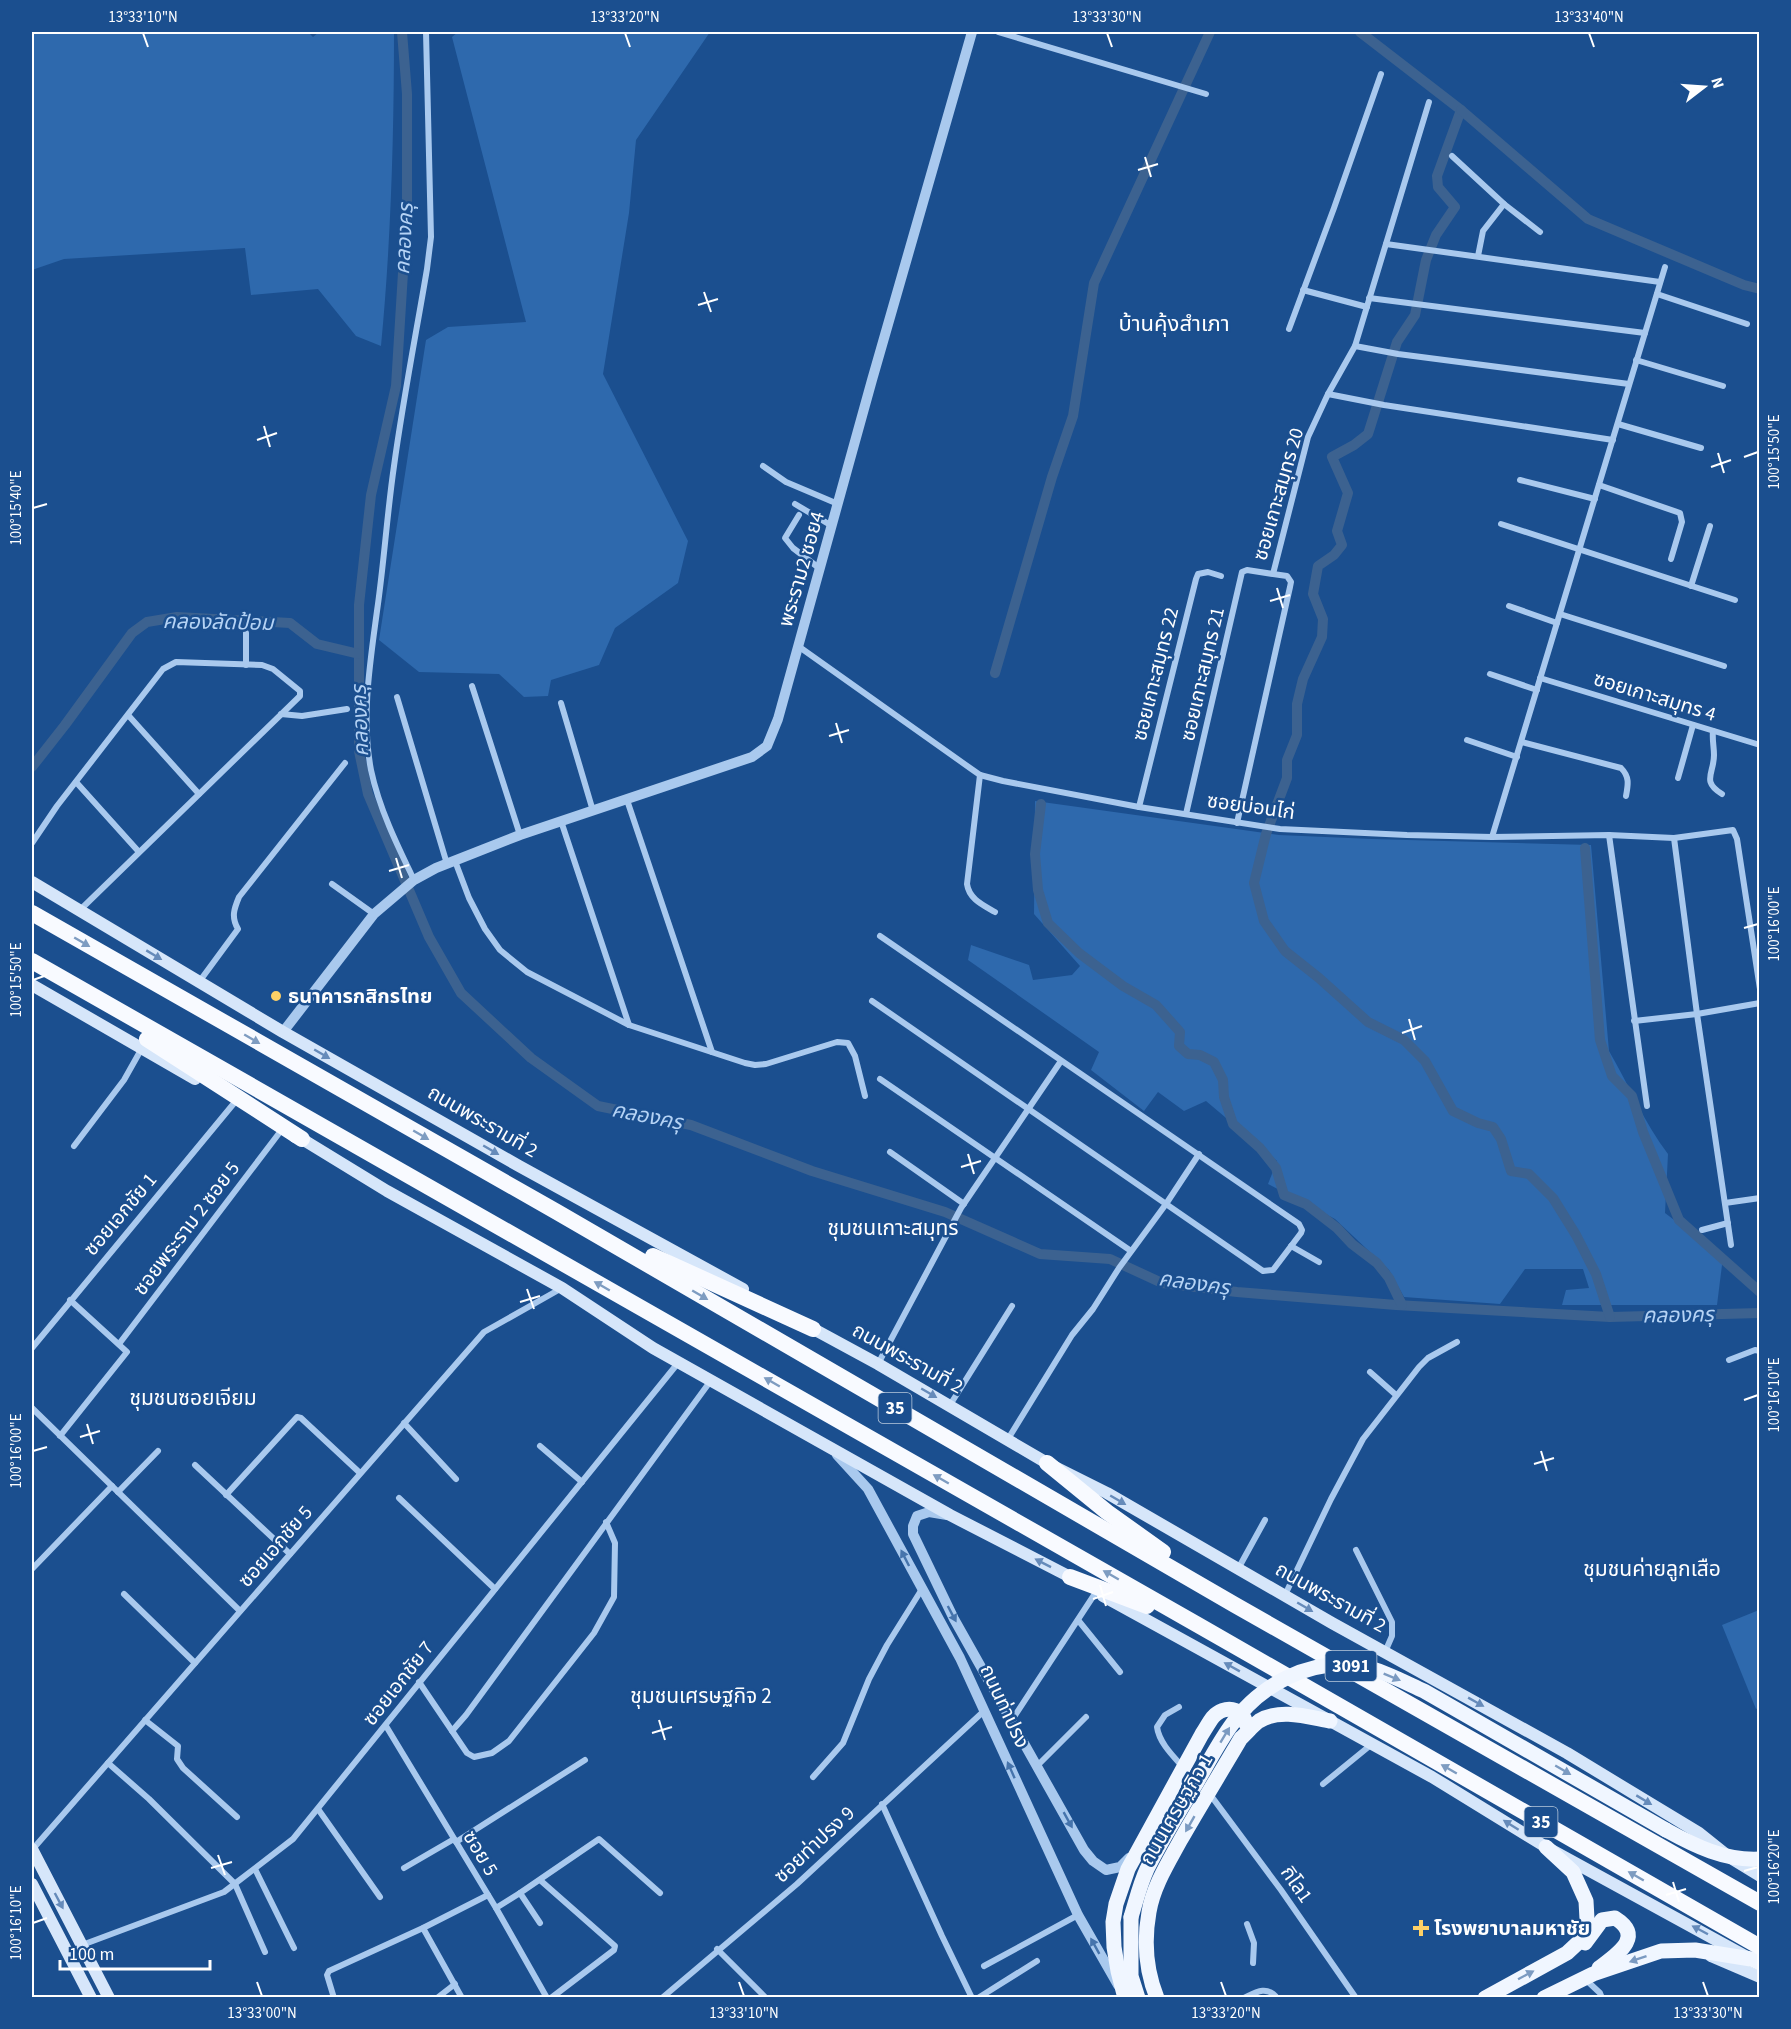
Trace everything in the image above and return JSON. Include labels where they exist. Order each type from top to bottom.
[{"type":"highway","name":"35","points":[[32,913],[557,1212],[1234,1605],[1760,1903]]},
{"type":"highway","name":"35","points":[[32,961],[1198,1625],[1757,1956]]},
{"type":"highway","points":[[32,966],[302,1139]]},
{"type":"highway","points":[[557,1212],[813,1329]]},
{"type":"highway","points":[[1047,1463],[1107,1512],[1234,1605]]},
{"type":"highway","points":[[1070,1577],[1198,1625]]},
{"type":"main road","name":"ถนนพระรามที่ 2","points":[[32,882],[283,1032],[530,1172],[878,1364],[1047,1463],[1107,1493],[1285,1596],[1568,1753],[1699,1833],[1729,1857],[1760,1876]]},
{"type":"main road","name":"35","points":[[32,985],[235,1102],[280,1132],[302,1139],[387,1191],[562,1288],[653,1348],[712,1379],[950,1515],[1070,1577],[1432,1777],[1546,1847],[1757,1956]]},
{"type":"main road","name":"3091","points":[[1129,1997],[1131,1917],[1146,1870],[1231,1725],[1254,1699],[1275,1683],[1297,1672],[1315,1667],[1361,1666],[1390,1676],[1424,1691],[1694,1845],[1729,1857],[1760,1860]]},
{"type":"main road","name":"ถนนท่าปรง","points":[[1129,1997],[1118,1971],[1113,1922],[1122,1885],[1139,1847],[1208,1724],[1223,1710],[1232,1709],[1240,1712],[1245,1717],[1246,1725],[1241,1738]]},
{"type":"main road","name":"ถนนเศรษฐกิจ 1","points":[[1157,1998],[1148,1961],[1146,1935],[1149,1910],[1156,1888],[1241,1738],[1258,1722],[1277,1715],[1296,1715],[1330,1721]]},
{"type":"main road","points":[[1546,1847],[1573,1872],[1580,1883],[1587,1903],[1587,1919],[1582,1939],[1567,1953]]},
{"type":"main road","points":[[32,1849],[109,1998]]},
{"type":"main road","points":[[32,1884],[91,1998]]},
{"type":"main road","points":[[1485,1998],[1584,1944],[1602,1920],[1615,1918],[1625,1924],[1629,1935],[1625,1948],[1587,1977]]},
{"type":"main road","points":[[1544,1998],[1587,1977],[1660,1951],[1695,1950],[1757,1956]]},
{"type":"main road","points":[[1695,1950],[1760,1977]]},
{"type":"street","points":[[412,882],[376,788],[368,743],[368,706],[371,649],[378,611],[394,465],[431,237],[426,32]]},
{"type":"street","name":"พระราม2 ซอย4","points":[[374,914],[412,882],[451,862],[520,835],[752,757],[767,746],[775,731],[819,568],[972,32]]},
{"type":"street","points":[[998,32],[1206,94]]},
{"type":"street","points":[[1289,329],[1381,74]]},
{"type":"street","name":"ซอยเกาะสมุทร 20","points":[[1237,823],[1291,582],[1287,576],[1273,574],[1301,459],[1308,437],[1328,394],[1355,346],[1429,102]]},
{"type":"street","points":[[1452,156],[1504,204],[1540,232]]},
{"type":"street","points":[[1478,256],[1483,231],[1504,204]]},
{"type":"street","points":[[1386,244],[1660,282]]},
{"type":"street","points":[[1492,837],[1665,267]]},
{"type":"street","points":[[1303,290],[1367,307]]},
{"type":"street","points":[[1657,294],[1747,324]]},
{"type":"street","points":[[1369,298],[1645,333]]},
{"type":"street","points":[[1355,346],[1398,354],[1629,384]]},
{"type":"street","points":[[1636,360],[1723,386]]},
{"type":"street","points":[[1328,394],[1384,405],[1613,440]]},
{"type":"street","points":[[1618,424],[1701,448]]},
{"type":"street","points":[[763,466],[786,482],[838,504]]},
{"type":"street","points":[[1521,480],[1595,499]]},
{"type":"street","points":[[1599,485],[1680,513],[1682,522],[1671,560]]},
{"type":"street","points":[[795,504],[832,526]]},
{"type":"street","points":[[800,515],[785,538],[793,548],[819,568]]},
{"type":"street","points":[[1502,524],[1735,600]]},
{"type":"street","points":[[1691,586],[1710,526]]},
{"type":"street","name":"ซอยเกาะสมุทร 21","points":[[1186,814],[1242,572],[1247,570],[1273,574]]},
{"type":"street","name":"ซอยเกาะสมุทร 22","points":[[1139,807],[1196,579],[1198,574],[1203,572],[1221,576]]},
{"type":"street","points":[[1509,606],[1557,623]]},
{"type":"street","points":[[1560,614],[1724,666]]},
{"type":"street","points":[[246,633],[246,665]]},
{"type":"street","name":"ซอยบ่อนไก่","points":[[798,646],[980,775],[997,780],[1139,807],[1280,829],[1492,837],[1609,835],[1674,838],[1730,829],[1735,832],[1737,838],[1760,989]]},
{"type":"street","points":[[32,843],[76,782],[168,665],[176,662],[262,665],[273,669],[300,691],[300,696],[79,910]]},
{"type":"street","points":[[1490,674],[1537,690]]},
{"type":"street","name":"ซอยเกาะสมุทร 4","points":[[1540,678],[1760,745]]},
{"type":"street","points":[[472,686],[520,835]]},
{"type":"street","points":[[397,697],[451,862],[485,929],[500,950],[527,972],[629,1025],[755,1065],[766,1064],[843,1042],[853,1048],[865,1096]]},
{"type":"street","points":[[561,704],[594,812]]},
{"type":"street","points":[[281,714],[302,716],[347,710]]},
{"type":"street","points":[[128,715],[199,794]]},
{"type":"street","points":[[1678,778],[1693,724]]},
{"type":"street","points":[[1713,730],[1714,755],[1710,781],[1714,789],[1722,794]]},
{"type":"street","points":[[1467,740],[1517,757]]},
{"type":"street","points":[[1522,742],[1621,768],[1629,782],[1626,796]]},
{"type":"street","points":[[199,982],[238,929],[233,914],[239,897],[345,763]]},
{"type":"street","points":[[980,775],[967,884],[968,892],[972,897],[995,912]]},
{"type":"street","points":[[76,782],[139,852]]},
{"type":"street","points":[[627,800],[712,1052]]},
{"type":"street","points":[[561,821],[629,1025]]},
{"type":"street","points":[[1609,835],[1647,1106]]},
{"type":"street","points":[[1674,838],[1731,1245]]},
{"type":"street","points":[[283,1032],[374,914],[333,884]]},
{"type":"street","points":[[872,1001],[1263,1271],[1273,1270],[1301,1233],[1299,1224],[880,936]]},
{"type":"street","points":[[1634,1021],[1697,1014],[1760,1003]]},
{"type":"street","points":[[74,1146],[124,1080],[142,1048]]},
{"type":"street","points":[[878,1364],[962,1206],[1061,1061]]},
{"type":"street","points":[[880,1079],[996,1158],[1129,1254]]},
{"type":"street","name":"ซอยเอกชัย 1","points":[[32,1348],[235,1102]]},
{"type":"street","name":"ซอยพระราม 2 ซอย 5","points":[[119,1344],[280,1132]]},
{"type":"street","points":[[890,1152],[962,1206]]},
{"type":"street","points":[[1008,1439],[1072,1335],[1093,1309],[1198,1154]]},
{"type":"street","points":[[1725,1203],[1760,1198]]},
{"type":"street","points":[[1702,1230],[1728,1223]]},
{"type":"street","points":[[1291,1246],[1319,1262]]},
{"type":"street","name":"ซอยเอกชัย 5","points":[[32,1849],[483,1332],[562,1288]]},
{"type":"street","points":[[60,1436],[127,1352],[70,1300]]},
{"type":"street","points":[[950,1405],[1012,1306]]},
{"type":"street","points":[[1285,1596],[1331,1499],[1363,1439],[1396,1395],[1428,1358],[1457,1342]]},
{"type":"street","points":[[1729,1360],[1755,1350],[1760,1351]]},
{"type":"street","name":"ซอยเอกชัย 7","points":[[82,1945],[224,1892],[293,1839],[679,1361]]},
{"type":"street","points":[[1370,1372],[1396,1395]]},
{"type":"street","points":[[452,1731],[712,1379]]},
{"type":"street","points":[[32,1408],[240,1611]]},
{"type":"street","points":[[226,1495],[297,1417],[301,1418],[360,1473]]},
{"type":"street","points":[[404,1423],[456,1479]]},
{"type":"street","points":[[540,1446],[582,1482]]},
{"type":"street","name":"ถนนท่าปรง","points":[[828,1446],[853,1470],[868,1489],[960,1658],[1078,1915],[1129,1997]]},
{"type":"street","points":[[118,1492],[158,1451]]},
{"type":"street","points":[[195,1465],[290,1554]]},
{"type":"street","points":[[32,1569],[111,1486]]},
{"type":"street","points":[[399,1498],[495,1588]]},
{"type":"street","name":"ถนนท่าปรง","points":[[950,1515],[928,1512],[917,1516],[914,1519],[913,1534],[927,1567],[954,1618],[1084,1850],[1106,1870],[1120,1867],[1139,1847]]},
{"type":"street","points":[[1238,1569],[1265,1520]]},
{"type":"street","points":[[419,1682],[467,1753],[474,1757],[492,1753],[509,1741],[594,1633],[615,1597],[615,1543],[606,1522]]},
{"type":"street","points":[[1356,1550],[1392,1622],[1392,1636],[1386,1652]]},
{"type":"street","points":[[813,1777],[843,1743],[869,1679],[886,1645],[922,1589]]},
{"type":"street","points":[[1012,1720],[1096,1592]]},
{"type":"street","points":[[124,1594],[195,1663]]},
{"type":"street","points":[[1078,1620],[1120,1672]]},
{"type":"street","points":[[1179,1707],[1166,1715],[1157,1727],[1165,1745],[1183,1768]]},
{"type":"street","name":"ซอยท่าปรง 9","points":[[662,1998],[717,1949],[797,1884],[984,1711]]},
{"type":"street","points":[[1037,1766],[1086,1717]]},
{"type":"street","points":[[145,1720],[178,1746],[177,1759],[183,1768],[237,1817]]},
{"type":"street","name":"ซอย 5","points":[[386,1726],[549,1998]]},
{"type":"street","points":[[1323,1784],[1372,1744]]},
{"type":"street","points":[[404,1868],[455,1841],[585,1761]]},
{"type":"street","points":[[108,1762],[149,1798],[235,1884],[265,1952]]},
{"type":"street","name":"กิโล1","points":[[1209,1792],[1275,1881],[1356,1998]]},
{"type":"street","points":[[882,1804],[972,1998]]},
{"type":"street","points":[[318,1809],[380,1897]]},
{"type":"street","points":[[496,1908],[599,1839],[660,1893]]},
{"type":"street","points":[[255,1869],[294,1948]]},
{"type":"street","points":[[540,1880],[615,1946],[614,1950],[549,1998]]},
{"type":"street","points":[[520,1893],[540,1923]]},
{"type":"street","points":[[334,1998],[327,1975],[329,1971],[488,1895]]},
{"type":"street","points":[[984,1966],[1078,1915]]},
{"type":"street","points":[[1247,1924],[1254,1943],[1253,1963]]},
{"type":"street","points":[[423,1928],[462,1998]]},
{"type":"street","points":[[717,1949],[766,1998]]},
{"type":"street","points":[[978,1998],[1037,1961]]},
{"type":"street","points":[[1587,1977],[1602,1998]]},
{"type":"street","points":[[437,1998],[455,1984]]},
{"type":"street","points":[[1244,1998],[1262,1990],[1270,1990],[1277,1998]]},
{"type":"shaded area","points":[[32,32],[308,32],[313,37],[319,32],[394,32],[391,189],[381,346],[356,336],[318,289],[251,295],[245,248],[64,259],[32,270]]},
{"type":"shaded area","points":[[458,32],[710,32],[636,140],[629,213],[603,374],[688,541],[678,583],[615,628],[599,665],[551,680],[548,696],[524,697],[499,674],[419,672],[379,640],[426,340],[448,327],[526,322],[452,37]]},
{"type":"shaded area","points":[[1035,801],[1279,835],[1591,845],[1609,1051],[1644,1117],[1668,1154],[1665,1213],[1723,1257],[1717,1305],[1562,1305],[1566,1290],[1589,1288],[1583,1269],[1525,1269],[1500,1304],[1404,1297],[1389,1270],[1335,1219],[1268,1184],[1277,1161],[1206,1101],[1184,1111],[1158,1092],[1144,1111],[1091,1070],[1099,1052],[968,960],[971,945],[1029,965],[1033,980],[1072,975],[1080,966],[1034,914]]},
{"type":"shaded area","points":[[1759,1610],[1760,1707],[1756,1709],[1722,1625]]},
{"type":"waterway","name":"คลองครุ","points":[[402,32],[407,94],[407,208],[396,386],[371,495],[359,605],[359,751],[368,794],[429,937],[461,993],[531,1058],[598,1106],[691,1125],[812,1171],[945,1212],[1040,1254],[1110,1259],[1162,1283],[1237,1292],[1396,1305],[1610,1317],[1760,1313]]},
{"type":"waterway","points":[[995,673],[1052,477],[1073,416],[1094,283],[1210,32]]},
{"type":"waterway","points":[[1360,32],[1461,110],[1437,176],[1438,187],[1455,207],[1436,235],[1426,260],[1415,315],[1397,342],[1368,434],[1332,457],[1348,493],[1337,531],[1342,545],[1334,555],[1318,566],[1313,594],[1323,619],[1322,637],[1303,679],[1297,704],[1297,735],[1287,760],[1287,778],[1266,834],[1254,883],[1264,921],[1285,951],[1368,1022],[1404,1040],[1425,1061],[1453,1111],[1478,1123],[1493,1127],[1501,1139],[1511,1171],[1529,1174],[1553,1198],[1596,1274],[1610,1317]]},
{"type":"waterway","points":[[1461,110],[1588,219],[1744,285],[1760,289]]},
{"type":"waterway","name":"คลองลัดป้อม","points":[[32,767],[132,633],[147,622],[177,617],[290,623],[317,644],[359,654]]},
{"type":"waterway","points":[[1041,804],[1035,854],[1038,890],[1048,923],[1079,953],[1123,986],[1156,1005],[1180,1032],[1179,1046],[1188,1054],[1200,1055],[1214,1062],[1223,1080],[1224,1097],[1233,1124],[1260,1148],[1276,1168],[1284,1195],[1306,1204],[1377,1263],[1389,1278],[1402,1305]]},
{"type":"waterway","points":[[1585,848],[1600,1040],[1612,1076],[1632,1096],[1643,1132],[1679,1220],[1760,1292]]},
{"type":"place","name":"ธนาคารกสิกรไทย","points":[[276,996]]},
{"type":"place","name":"โรงพยาบาลมหาชัย","points":[[1421,1928]]},
{"type":"district","name":"บ้านคุ้งสำเภา","points":[[1174,323]]},
{"type":"district","name":"ชุมชนเกาะสมุทร","points":[[893,1228]]},
{"type":"district","name":"ชุมชนซอยเจียม","points":[[193,1398]]},
{"type":"district","name":"ชุมชนค่ายลูกเสือ","points":[[1652,1569]]},
{"type":"district","name":"ชุมชนเศรษฐกิจ 2","points":[[701,1696]]}]
